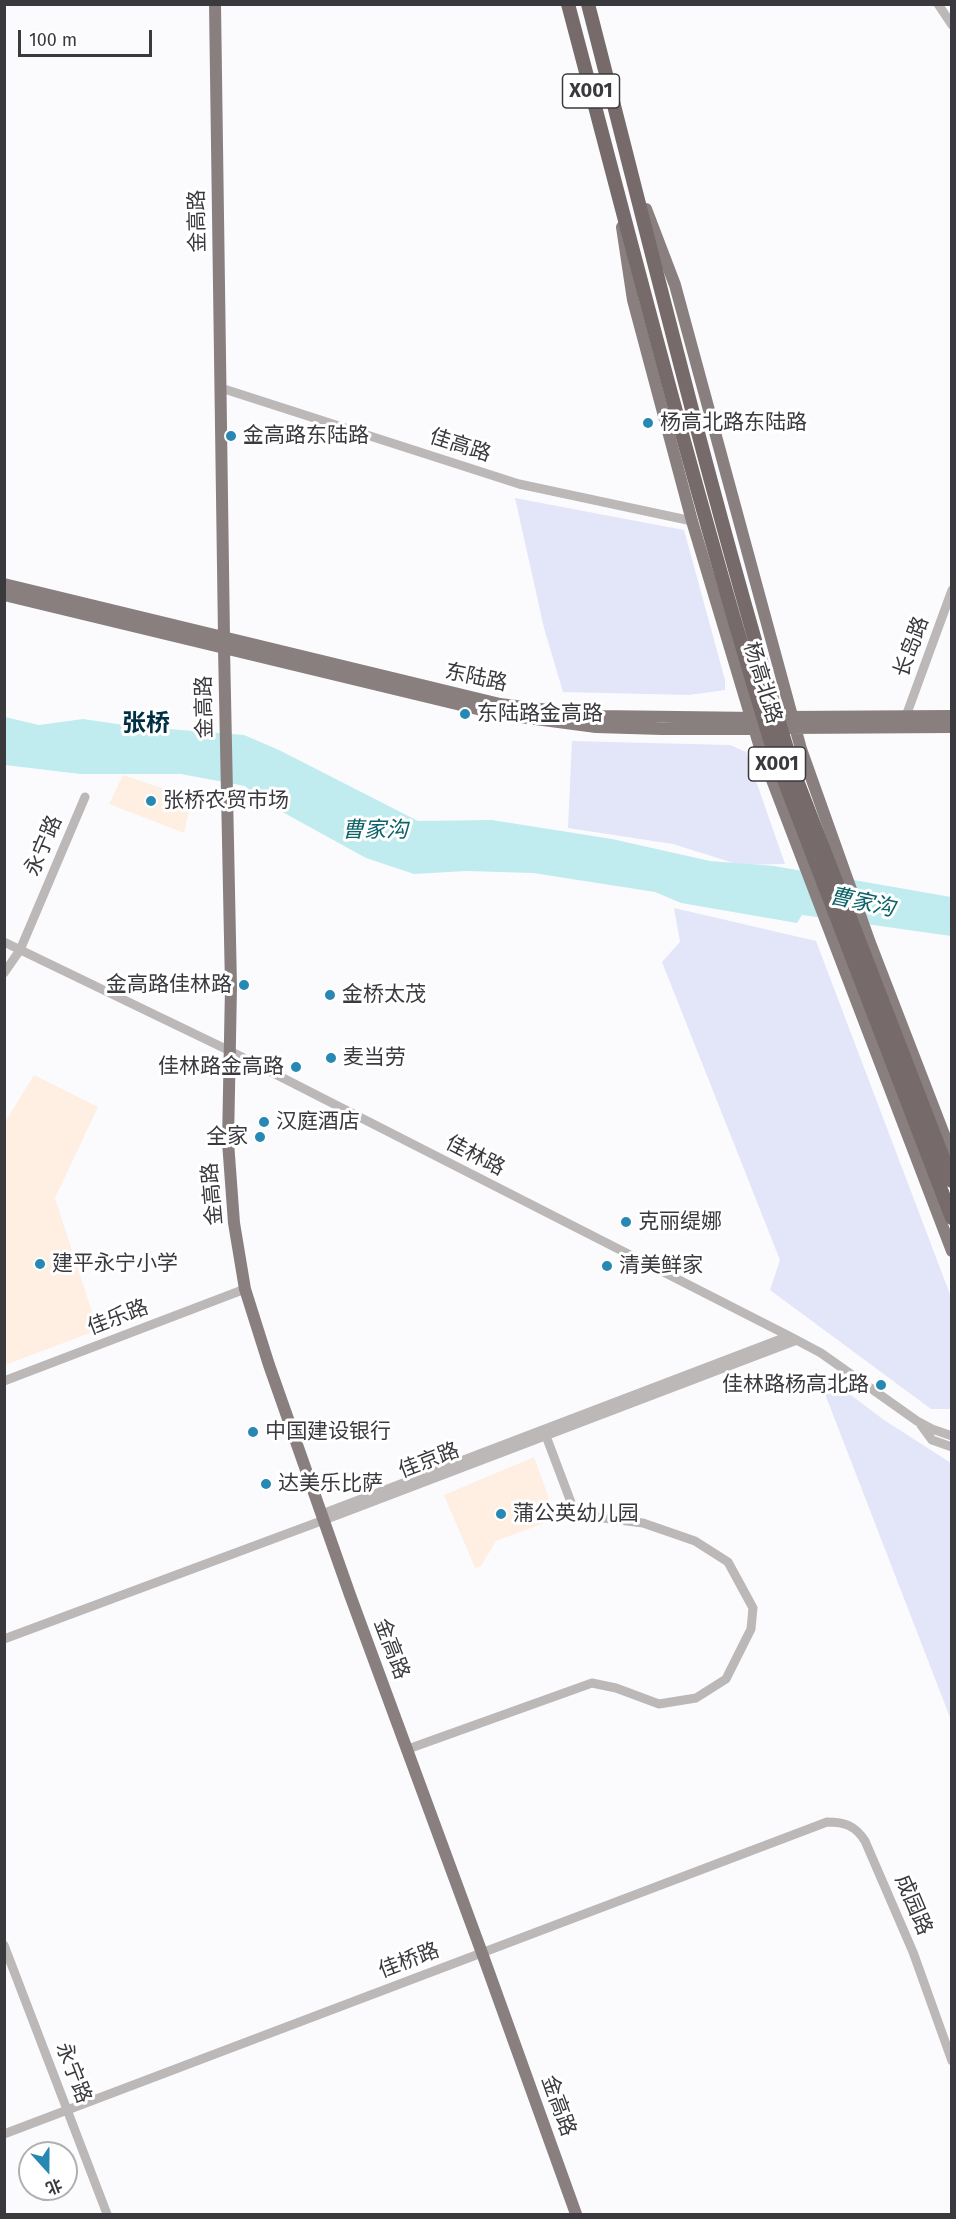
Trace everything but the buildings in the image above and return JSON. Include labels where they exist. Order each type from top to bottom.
[{"type":"highway","name":"杨高北路","points":[[568,4],[645,295],[750,675],[776,759],[951,1218]]},
{"type":"highway","name":"杨高北路","points":[[588,4],[772,702],[796,778],[951,1181]]},
{"type":"main road","name":"金高路","points":[[215,4],[226,798],[231,987],[228,1142],[234,1223],[245,1289],[269,1365],[350,1595],[576,2214]]},
{"type":"main road","name":"杨高北路","points":[[632,174],[675,285],[793,723],[844,873],[951,1155]]},
{"type":"main road","name":"杨高北路","points":[[614,178],[633,300],[692,521],[752,723],[770,777],[951,1251]]},
{"type":"main road","name":"东陆路","points":[[4,584],[224,643]]},
{"type":"main road","name":"东陆路","points":[[4,595],[468,697],[533,709],[629,718],[951,727]]},
{"type":"main road","name":"东陆路","points":[[793,723],[906,716],[951,716]]},
{"type":"street","points":[[938,4],[951,25]]},
{"type":"street","name":"佳高路","points":[[221,388],[519,484],[692,521]]},
{"type":"street","name":"长岛路","points":[[906,716],[951,590]]},
{"type":"street","name":"永宁路","points":[[4,974],[20,950],[85,796]]},
{"type":"street","name":"佳林路","points":[[4,942],[230,1051],[793,1338],[824,1356],[917,1421],[951,1436]]},
{"type":"street","name":"佳乐路","points":[[4,1381],[245,1289]]},
{"type":"street","name":"佳京路","points":[[323,1517],[546,1436],[793,1338]]},
{"type":"street","name":"佳京路","points":[[4,1639],[793,1338]]},
{"type":"street","name":"佳林路","points":[[917,1421],[932,1440],[951,1447]]},
{"type":"street","points":[[408,1749],[592,1683],[616,1688],[659,1704],[696,1698],[726,1679],[751,1629],[753,1608],[728,1562],[695,1541],[644,1523],[586,1516],[572,1505],[546,1436]]},
{"type":"street","name":"佳桥路","points":[[4,2134],[827,1822]]},
{"type":"street","name":"成园路","points":[[827,1822],[843,1822],[860,1833],[865,1840],[914,1952],[951,2061]]},
{"type":"street","name":"永宁路","points":[[4,1945],[107,2214]]},
{"type":"shaded area","points":[[515,498],[684,530],[725,680],[725,690],[689,695],[563,692],[544,628]]},
{"type":"shaded area","points":[[572,741],[730,745],[746,752],[785,864],[740,865],[673,844],[568,828]]},
{"type":"shaded area","name":"张桥农贸市场","points":[[123,775],[192,798],[184,833],[109,804]]},
{"type":"shaded area","points":[[674,908],[816,941],[951,1297],[951,1409],[931,1409],[770,1290],[780,1260],[662,962],[680,942]]},
{"type":"shaded area","name":"建平永宁小学","points":[[34,1075],[98,1107],[55,1198],[98,1330],[5,1365],[5,1122]]},
{"type":"shaded area","points":[[815,1368],[884,1420],[951,1463],[951,1720]]},
{"type":"shaded area","name":"蒲公英幼儿园","points":[[534,1457],[552,1507],[547,1522],[496,1541],[481,1566],[475,1568],[444,1495]]},
{"type":"water","name":"曹家沟","points":[[5,717],[39,725],[83,719],[131,726],[244,735],[279,750],[418,821],[492,820],[612,839],[710,861],[774,866],[951,897],[951,936],[802,915],[797,923],[681,903],[655,892],[533,873],[466,871],[414,874],[366,858],[257,798],[245,786],[181,774],[80,774],[5,765]]},
{"type":"place","name":"杨高北路东陆路","points":[[648,423]]},
{"type":"place","name":"金高路东陆路","points":[[231,436]]},
{"type":"place","name":"东陆路金高路","points":[[465,714]]},
{"type":"place","name":"张桥农贸市场","points":[[151,801]]},
{"type":"place","name":"金高路佳林路","points":[[244,985]]},
{"type":"place","name":"金桥太茂","points":[[330,995]]},
{"type":"place","name":"麦当劳","points":[[331,1058]]},
{"type":"place","name":"佳林路金高路","points":[[296,1067]]},
{"type":"place","name":"汉庭酒店","points":[[264,1122]]},
{"type":"place","name":"全家","points":[[260,1137]]},
{"type":"place","name":"克丽缇娜","points":[[626,1222]]},
{"type":"place","name":"建平永宁小学","points":[[40,1264]]},
{"type":"place","name":"清美鲜家","points":[[607,1266]]},
{"type":"place","name":"佳林路杨高北路","points":[[881,1385]]},
{"type":"place","name":"中国建设银行","points":[[253,1432]]},
{"type":"place","name":"达美乐比萨","points":[[266,1484]]},
{"type":"place","name":"蒲公英幼儿园","points":[[501,1514]]},
{"type":"district","name":"张桥","points":[[146,724]]}]
